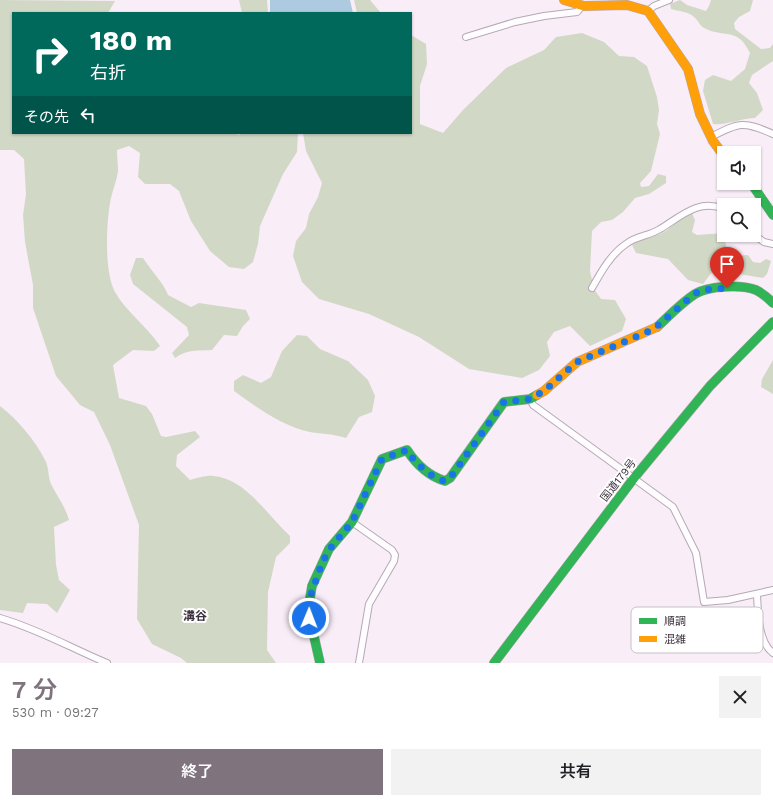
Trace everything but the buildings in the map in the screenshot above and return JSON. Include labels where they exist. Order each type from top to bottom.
[{"type":"main road","points":[[564,0],[582,6],[602,7],[630,3],[640,5],[648,11],[688,69],[700,114],[717,146]]},
{"type":"main road","points":[[756,190],[773,215]]},
{"type":"main road","points":[[320,663],[319,652],[309,618],[310,597],[317,574],[329,550],[352,522],[379,465],[386,457],[407,450],[411,457],[432,475],[445,481],[450,478],[504,402],[530,399],[544,391],[577,362],[654,329],[694,294],[702,290],[727,288],[754,289],[773,303]]},
{"type":"main road","name":"国道179号","points":[[494,663],[634,478],[710,386],[773,322]]},
{"type":"street","points":[[648,11],[654,6],[669,0]]},
{"type":"street","points":[[466,37],[514,22],[544,16],[577,12],[582,6]]},
{"type":"street","points":[[711,137],[741,124],[752,125],[773,134]]},
{"type":"street","points":[[592,288],[613,256],[626,244],[660,230],[692,209],[707,206],[717,208]]},
{"type":"street","points":[[761,240],[773,244]]},
{"type":"street","points":[[530,399],[533,405],[673,507],[696,553],[704,602],[757,595],[773,590]]},
{"type":"street","points":[[352,522],[392,550],[395,555],[394,561],[369,604],[359,663]]},
{"type":"street","points":[[757,595],[759,607]]},
{"type":"street","points":[[0,618],[41,631],[97,661],[107,663]]},
{"type":"street","points":[[763,638],[767,649],[773,653]]},
{"type":"green space","points":[[0,0],[115,1],[109,12],[12,12],[12,134],[298,134],[297,152],[283,174],[260,226],[258,244],[253,262],[244,269],[229,267],[210,251],[191,221],[179,191],[170,184],[145,184],[138,177],[140,153],[129,146],[117,150],[118,171],[109,208],[107,233],[109,272],[111,283],[115,292],[125,306],[160,346],[154,351],[133,350],[113,365],[119,398],[146,406],[152,414],[161,436],[166,437],[195,431],[200,437],[177,455],[176,466],[190,480],[205,476],[214,476],[226,479],[236,484],[256,500],[290,536],[290,543],[276,557],[268,592],[267,650],[276,663],[187,663],[181,658],[152,644],[137,619],[139,525],[110,445],[94,412],[80,405],[56,376],[33,308],[33,285],[25,242],[23,215],[26,194],[24,159],[14,150],[0,150]]},
{"type":"green space","points":[[239,0],[267,0],[268,12],[242,12]]},
{"type":"green space","points":[[354,0],[370,0],[380,12],[357,12]]},
{"type":"green space","points":[[680,0],[687,5],[706,11],[711,0],[753,0],[750,11],[739,17],[734,23],[735,29],[761,49],[770,48],[773,44],[773,61],[752,75],[749,83],[757,93],[763,110],[755,118],[722,124],[713,124],[703,91],[705,80],[713,75],[731,81],[745,69],[750,53],[745,45],[736,36],[719,33],[704,28],[692,15],[671,9],[670,4]]},
{"type":"green space","points":[[582,33],[604,42],[619,56],[634,57],[647,66],[657,97],[659,110],[657,124],[660,134],[651,171],[640,183],[641,187],[649,186],[658,174],[666,176],[666,183],[649,194],[635,198],[623,212],[612,220],[601,222],[592,231],[590,271],[594,289],[601,299],[615,300],[626,319],[622,331],[590,346],[570,326],[554,332],[547,342],[550,356],[539,370],[522,378],[469,369],[419,337],[369,314],[319,299],[302,282],[293,256],[296,241],[306,228],[309,214],[318,197],[322,183],[306,151],[303,134],[412,134],[412,36],[426,44],[427,64],[420,86],[420,124],[443,133],[463,110],[506,68],[544,50],[556,37]]},
{"type":"green space","points":[[692,213],[695,220],[692,232],[697,235],[717,234],[717,242],[725,242],[727,252],[736,256],[748,255],[753,262],[760,263],[766,259],[771,261],[767,274],[763,278],[739,274],[729,264],[722,263],[715,268],[703,284],[688,280],[668,259],[636,253],[632,245],[664,232],[679,219]]},
{"type":"green space","points":[[136,258],[143,258],[161,282],[168,295],[191,307],[199,303],[246,310],[250,319],[243,326],[237,336],[224,335],[212,350],[188,352],[175,358],[172,353],[189,335],[187,327],[133,284],[130,275]]},
{"type":"green space","points":[[297,335],[307,336],[320,349],[348,361],[368,380],[375,396],[372,412],[359,417],[346,438],[310,432],[279,421],[234,391],[234,381],[243,375],[261,383],[271,377],[282,351]]},
{"type":"green space","points":[[773,360],[773,394],[761,387],[762,379]]},
{"type":"green space","points":[[0,406],[25,430],[41,452],[48,469],[51,484],[63,505],[69,520],[54,527],[56,565],[59,580],[70,590],[57,613],[47,604],[27,603],[23,613],[0,610]]},
{"type":"water","points":[[270,0],[350,0],[353,12],[270,12]]},
{"type":"traffic: fast","points":[[756,190],[773,215]]},
{"type":"traffic: fast","points":[[657,327],[680,305],[695,294],[708,289],[725,287],[750,288],[767,297],[773,303]]},
{"type":"traffic: fast","points":[[494,663],[634,478],[710,386],[773,322]]},
{"type":"traffic: fast","points":[[320,663],[308,610],[312,586],[329,549],[352,522],[382,459],[407,450],[423,469],[445,481],[450,478],[504,402],[530,399],[537,395]]},
{"type":"traffic: slow","points":[[564,0],[584,6],[627,5],[648,11],[688,69],[700,114],[717,146]]},
{"type":"traffic: slow","points":[[537,395],[544,391],[577,362],[657,327]]},
{"type":"district","name":"溝谷","points":[[195,616]]},
{"type":"route","points":[[309,618],[308,610],[312,586],[322,563],[329,550],[352,522],[382,459],[407,450],[411,457],[432,475],[439,480],[445,481],[450,478],[504,402],[508,400],[530,399],[544,391],[577,362],[638,338],[654,329],[671,316],[694,294],[702,290],[727,288]]}]
